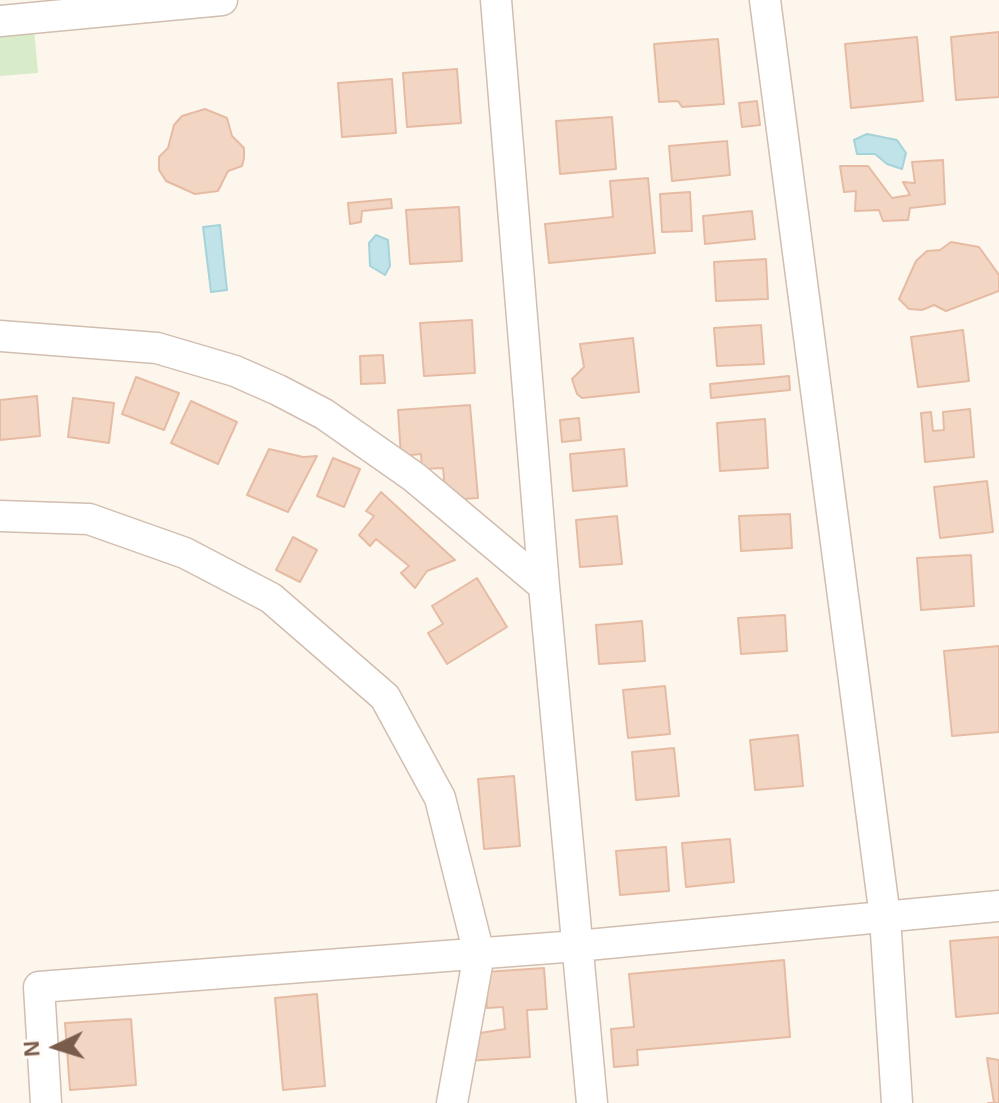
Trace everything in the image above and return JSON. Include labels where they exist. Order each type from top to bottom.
[{"type":"street","points":[[0,21],[222,0]]},
{"type":"street","points":[[496,0],[544,586],[592,1103]]},
{"type":"street","points":[[765,0],[885,917],[897,1103]]},
{"type":"street","points":[[0,336],[157,348],[235,371],[278,390],[324,414],[414,477],[544,586]]},
{"type":"street","points":[[0,516],[89,519],[185,553],[271,598],[385,697],[440,798],[479,954],[452,1103]]},
{"type":"street","points":[[46,1103],[39,987],[577,946],[999,906]]},
{"type":"green space","points":[[34,28],[38,73],[0,76],[0,31]]},
{"type":"water","points":[[867,134],[897,140],[906,153],[902,169],[887,164],[875,154],[857,154],[854,140]]},
{"type":"water","points":[[220,225],[227,290],[211,292],[203,227]]},
{"type":"water","points":[[376,235],[388,240],[390,266],[385,275],[370,266],[369,243]]},
{"type":"building","points":[[999,32],[999,97],[956,100],[951,37]]},
{"type":"building","points":[[917,37],[923,101],[851,108],[845,44]]},
{"type":"building","points":[[718,39],[724,104],[682,107],[678,101],[659,102],[654,44]]},
{"type":"building","points":[[457,69],[461,123],[407,127],[403,73]]},
{"type":"building","points":[[392,79],[396,133],[342,137],[338,83]]},
{"type":"building","points":[[757,101],[760,125],[742,127],[739,103]]},
{"type":"building","points":[[205,109],[227,118],[232,136],[244,148],[244,158],[242,166],[228,171],[218,191],[195,194],[166,181],[159,170],[159,157],[168,148],[174,125],[182,116]]},
{"type":"building","points":[[612,117],[616,169],[560,174],[556,121]]},
{"type":"building","points":[[727,141],[730,175],[672,181],[669,146]]},
{"type":"building","points":[[943,160],[945,204],[910,208],[908,220],[883,221],[879,210],[855,211],[856,191],[844,192],[840,166],[868,166],[892,198],[910,195],[903,182],[915,183],[912,162]]},
{"type":"building","points":[[648,178],[655,253],[549,263],[545,224],[613,217],[610,181]]},
{"type":"building","points":[[690,192],[692,231],[662,232],[660,194]]},
{"type":"building","points":[[391,199],[392,208],[362,211],[361,222],[350,224],[348,203]]},
{"type":"building","points":[[459,207],[462,261],[410,264],[406,210]]},
{"type":"building","points":[[752,211],[755,239],[705,244],[703,216]]},
{"type":"building","points":[[951,242],[979,247],[999,275],[999,291],[946,311],[934,305],[922,310],[909,309],[899,299],[916,261],[927,251],[940,250]]},
{"type":"building","points":[[766,259],[768,299],[716,301],[714,262]]},
{"type":"building","points":[[472,320],[475,373],[424,376],[420,323]]},
{"type":"building","points":[[761,325],[764,364],[717,366],[714,328]]},
{"type":"building","points":[[963,330],[969,381],[918,387],[911,337]]},
{"type":"building","points":[[633,338],[639,392],[582,398],[577,394],[572,379],[584,367],[580,344]]},
{"type":"building","points":[[383,355],[385,383],[361,384],[360,356]]},
{"type":"building","points":[[789,376],[790,390],[711,398],[710,384]]},
{"type":"building","points":[[136,377],[179,393],[164,430],[122,414]]},
{"type":"building","points":[[37,396],[40,436],[0,440],[0,400]]},
{"type":"building","points":[[73,398],[114,403],[109,443],[68,437]]},
{"type":"building","points":[[191,401],[237,422],[218,464],[171,443]]},
{"type":"building","points":[[470,405],[478,498],[446,500],[443,468],[422,469],[421,454],[401,456],[398,410]]},
{"type":"building","points":[[970,409],[974,457],[925,462],[921,413],[931,412],[933,431],[944,430],[943,412]]},
{"type":"building","points":[[579,418],[581,440],[562,442],[560,420]]},
{"type":"building","points":[[765,419],[768,468],[720,471],[717,423]]},
{"type":"building","points":[[269,449],[303,457],[317,456],[288,512],[247,495]]},
{"type":"building","points":[[624,449],[627,486],[573,491],[570,454]]},
{"type":"building","points":[[333,458],[360,469],[344,507],[317,496]]},
{"type":"building","points":[[987,481],[993,532],[940,538],[934,487]]},
{"type":"building","points":[[381,492],[455,560],[427,571],[415,588],[401,573],[409,566],[376,539],[370,546],[359,535],[374,516],[366,511]]},
{"type":"building","points":[[790,514],[792,548],[741,551],[739,516]]},
{"type":"building","points":[[617,516],[622,564],[580,567],[576,520]]},
{"type":"building","points":[[293,537],[317,550],[300,582],[276,570]]},
{"type":"building","points":[[971,555],[974,606],[921,610],[917,558]]},
{"type":"building","points":[[477,578],[507,627],[447,664],[428,633],[443,624],[432,606]]},
{"type":"building","points":[[785,615],[787,651],[741,654],[738,618]]},
{"type":"building","points":[[642,621],[645,661],[599,664],[596,625]]},
{"type":"building","points":[[999,646],[999,732],[952,736],[944,651]]},
{"type":"building","points":[[665,686],[670,734],[628,738],[623,690]]},
{"type":"building","points":[[798,735],[803,786],[755,790],[750,740]]},
{"type":"building","points":[[674,748],[679,796],[636,800],[632,752]]},
{"type":"building","points":[[514,776],[520,846],[484,849],[478,779]]},
{"type":"building","points":[[730,839],[734,882],[686,887],[682,843]]},
{"type":"building","points":[[666,847],[669,891],[620,895],[616,851]]},
{"type":"building","points":[[999,937],[999,1013],[956,1017],[950,941]]},
{"type":"building","points":[[784,960],[790,1037],[637,1050],[638,1065],[614,1067],[611,1029],[634,1027],[629,974]]},
{"type":"building","points":[[544,968],[547,1009],[527,1010],[530,1057],[466,1061],[474,1034],[505,1029],[503,1007],[487,1008],[485,972]]},
{"type":"building","points":[[317,994],[325,1086],[283,1090],[275,998]]},
{"type":"building","points":[[131,1019],[136,1085],[70,1090],[65,1023]]},
{"type":"building","points":[[987,1058],[999,1060],[999,1103],[994,1103]]}]
